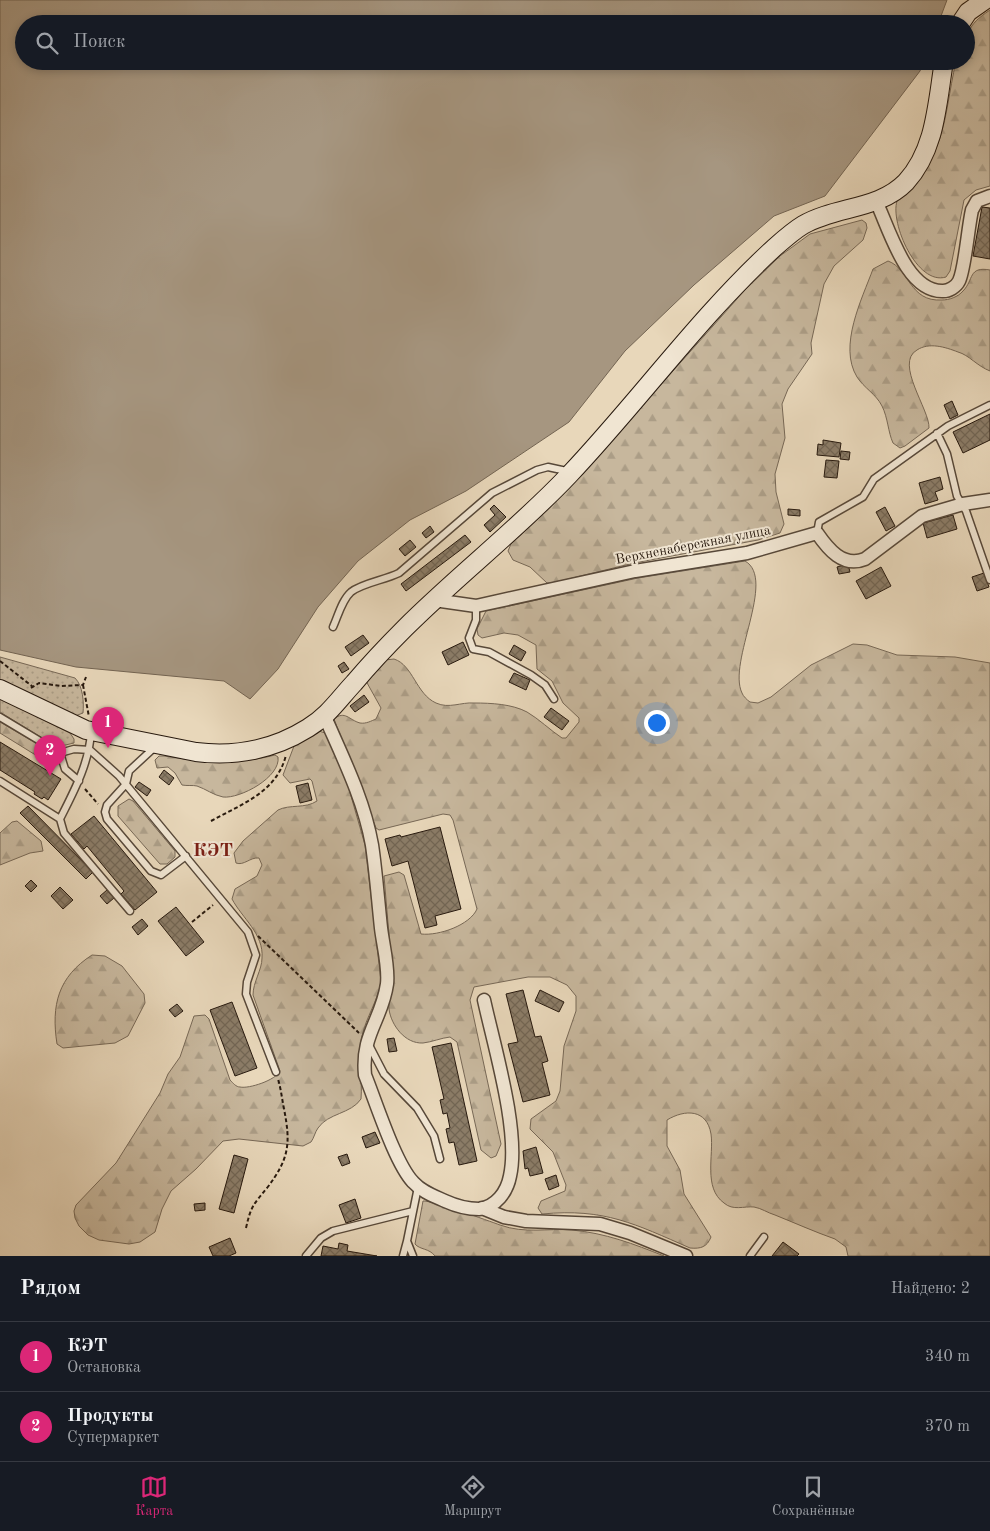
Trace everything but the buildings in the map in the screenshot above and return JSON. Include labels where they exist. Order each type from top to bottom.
[{"type":"main road","points":[[966,15],[985,0]]},
{"type":"main road","points":[[0,689],[28,694],[76,727],[157,745],[213,754],[239,753],[271,747],[291,738],[325,717],[379,655],[434,600],[572,472],[704,321],[774,248],[804,224],[876,201],[891,194],[905,183],[923,156],[936,116],[943,70]]},
{"type":"street","points":[[876,201],[896,248],[915,278],[931,290],[945,291],[956,286],[959,281],[974,204],[982,198],[990,196]]},
{"type":"street","points":[[817,533],[832,552],[849,562],[856,562],[865,559],[920,517],[963,504],[990,500]]},
{"type":"street","name":"Верхненабережная улица","points":[[434,600],[476,606],[635,571],[747,553],[817,533]]},
{"type":"street","points":[[325,717],[352,781],[372,844],[387,982],[384,999],[367,1039],[364,1063],[366,1075],[402,1166],[418,1186],[448,1202],[470,1208],[482,1208],[504,1217],[526,1221],[600,1224],[630,1233],[686,1256]]},
{"type":"street","points":[[482,1208],[497,1201],[501,1196],[509,1182],[512,1159],[508,1117],[484,1000]]},
{"type":"lane","points":[[817,533],[816,527],[822,519],[863,497],[874,479],[937,433],[990,405]]},
{"type":"lane","points":[[937,433],[947,454],[957,496],[963,504],[990,580]]},
{"type":"lane","points":[[333,627],[350,593],[358,588],[389,578],[399,572],[492,493],[537,470],[548,467],[572,472]]},
{"type":"lane","points":[[476,606],[476,620],[469,638],[473,649],[496,656],[531,675],[545,685],[554,699]]},
{"type":"lane","points":[[0,717],[60,753],[65,769],[78,781]]},
{"type":"lane","points":[[60,819],[90,750],[91,731]]},
{"type":"lane","points":[[157,745],[129,771],[126,784],[107,805],[105,812],[107,819],[151,872],[161,875],[167,873],[186,856]]},
{"type":"lane","points":[[60,753],[74,749],[90,750],[126,784],[248,932],[256,955],[247,982],[246,994],[276,1072]]},
{"type":"lane","points":[[0,781],[60,819],[64,832],[130,911]]},
{"type":"lane","points":[[367,1039],[384,1074],[417,1108],[434,1136],[440,1160]]},
{"type":"lane","points":[[403,1256],[418,1186]]},
{"type":"lane","points":[[306,1256],[321,1238],[333,1231],[413,1211]]},
{"type":"lane","points":[[750,1256],[764,1237]]},
{"type":"lane","points":[[407,1240],[413,1256]]},
{"type":"path","points":[[0,661],[28,694],[39,683],[60,686],[83,685]]},
{"type":"path","points":[[86,677],[83,685],[87,696],[91,731]]},
{"type":"path","points":[[211,821],[256,796],[274,782],[284,764],[291,738]]},
{"type":"path","points":[[78,781],[105,812]]},
{"type":"path","points":[[192,922],[220,898]]},
{"type":"path","points":[[248,932],[259,936],[330,1006],[367,1039]]},
{"type":"path","points":[[246,1228],[252,1204],[267,1188],[283,1162],[289,1140],[282,1091],[276,1072]]},
{"type":"green space","points":[[990,10],[990,186],[976,190],[964,200],[950,271],[946,277],[935,277],[925,272],[908,251],[898,223],[897,201],[914,184],[934,152],[945,121],[954,70],[975,70],[975,22]]},
{"type":"green space","points":[[862,220],[866,223],[867,228],[863,240],[834,266],[824,284],[811,343],[812,354],[788,389],[782,404],[785,438],[775,474],[776,492],[784,524],[780,533],[758,540],[634,563],[552,583],[547,583],[530,567],[513,560],[508,551],[511,544],[568,489],[745,290],[780,256],[810,234]]},
{"type":"green space","points":[[888,261],[901,271],[916,291],[931,299],[950,299],[961,293],[975,272],[983,269],[990,270],[990,371],[962,353],[948,348],[927,346],[917,350],[911,356],[909,365],[929,428],[900,448],[893,443],[882,406],[857,377],[852,365],[850,351],[851,337],[858,308],[873,269]]},
{"type":"green space","points":[[745,561],[753,571],[756,585],[739,679],[743,694],[750,702],[758,703],[771,697],[811,665],[853,644],[867,645],[897,655],[955,657],[990,663],[990,1256],[848,1256],[846,1247],[835,1239],[757,1208],[731,1207],[718,1197],[711,1180],[712,1142],[709,1126],[700,1116],[688,1113],[674,1116],[667,1120],[667,1146],[680,1170],[684,1194],[711,1237],[705,1245],[700,1248],[690,1248],[636,1225],[602,1216],[584,1213],[542,1214],[538,1208],[541,1201],[565,1191],[566,1185],[553,1152],[530,1129],[531,1119],[556,1101],[560,1091],[564,1046],[576,1011],[576,996],[567,985],[550,977],[528,977],[474,987],[470,1000],[501,1144],[496,1156],[491,1158],[481,1150],[457,1042],[450,1037],[423,1043],[410,1040],[396,1027],[390,1015],[389,1002],[393,982],[384,876],[399,872],[404,875],[421,934],[436,933],[453,928],[468,920],[477,909],[453,820],[450,815],[443,814],[379,830],[376,828],[334,719],[341,715],[362,723],[376,719],[381,708],[366,681],[385,660],[394,659],[406,667],[429,699],[436,703],[450,705],[487,703],[515,707],[527,712],[562,738],[566,738],[579,722],[579,718],[563,703],[552,681],[537,669],[536,645],[518,635],[504,633],[482,638],[478,635],[477,629],[486,611],[638,578]]},
{"type":"green space","points":[[0,657],[75,678],[81,690],[83,713],[75,716],[0,681]]},
{"type":"green space","points":[[0,698],[70,733],[74,743],[57,747],[0,712]]},
{"type":"green space","points":[[0,722],[49,751],[50,757],[42,759],[0,733]]},
{"type":"green space","points":[[319,731],[325,733],[347,782],[365,845],[381,981],[360,1044],[361,1099],[351,1108],[322,1123],[311,1142],[303,1146],[239,1139],[223,1141],[171,1191],[162,1209],[155,1232],[140,1242],[129,1244],[99,1240],[88,1235],[79,1226],[74,1211],[76,1205],[116,1163],[160,1093],[168,1074],[180,1057],[194,1016],[205,1015],[209,1019],[230,1080],[236,1086],[249,1087],[262,1083],[273,1078],[280,1071],[253,995],[254,985],[262,963],[260,941],[232,899],[235,889],[257,876],[262,865],[259,858],[239,864],[236,863],[234,853],[243,841],[278,810],[308,805],[317,801],[310,779],[290,783],[283,775],[294,746]]},
{"type":"green space","points":[[275,755],[278,757],[277,765],[266,779],[249,790],[230,797],[216,795],[197,786],[182,785],[175,773],[168,767],[157,768],[155,760],[159,756],[164,756],[192,760],[233,761]]},
{"type":"green space","points":[[129,799],[133,801],[175,851],[175,857],[167,864],[160,864],[118,816],[118,806]]},
{"type":"green space","points":[[17,821],[41,841],[43,851],[30,853],[0,865],[0,833],[12,822]]},
{"type":"green space","points":[[92,955],[105,956],[122,966],[144,994],[145,1003],[128,1036],[115,1043],[63,1048],[57,1044],[55,1030],[56,1005],[59,993],[71,973]]},
{"type":"green space","points":[[423,1201],[448,1207],[509,1228],[572,1230],[608,1236],[664,1256],[435,1256],[415,1244]]},
{"type":"shaded area","points":[[0,0],[947,0],[941,15],[15,15],[15,70],[920,70],[825,196],[774,216],[694,285],[625,351],[569,422],[466,491],[410,520],[358,561],[318,607],[278,669],[250,699],[224,681],[76,667],[0,650]]},
{"type":"place","name":"КЭТ","points":[[108,748]]},
{"type":"place","name":"Продукты","points":[[50,776]]},
{"type":"district","name":"КЭТ","points":[[213,851]]}]
